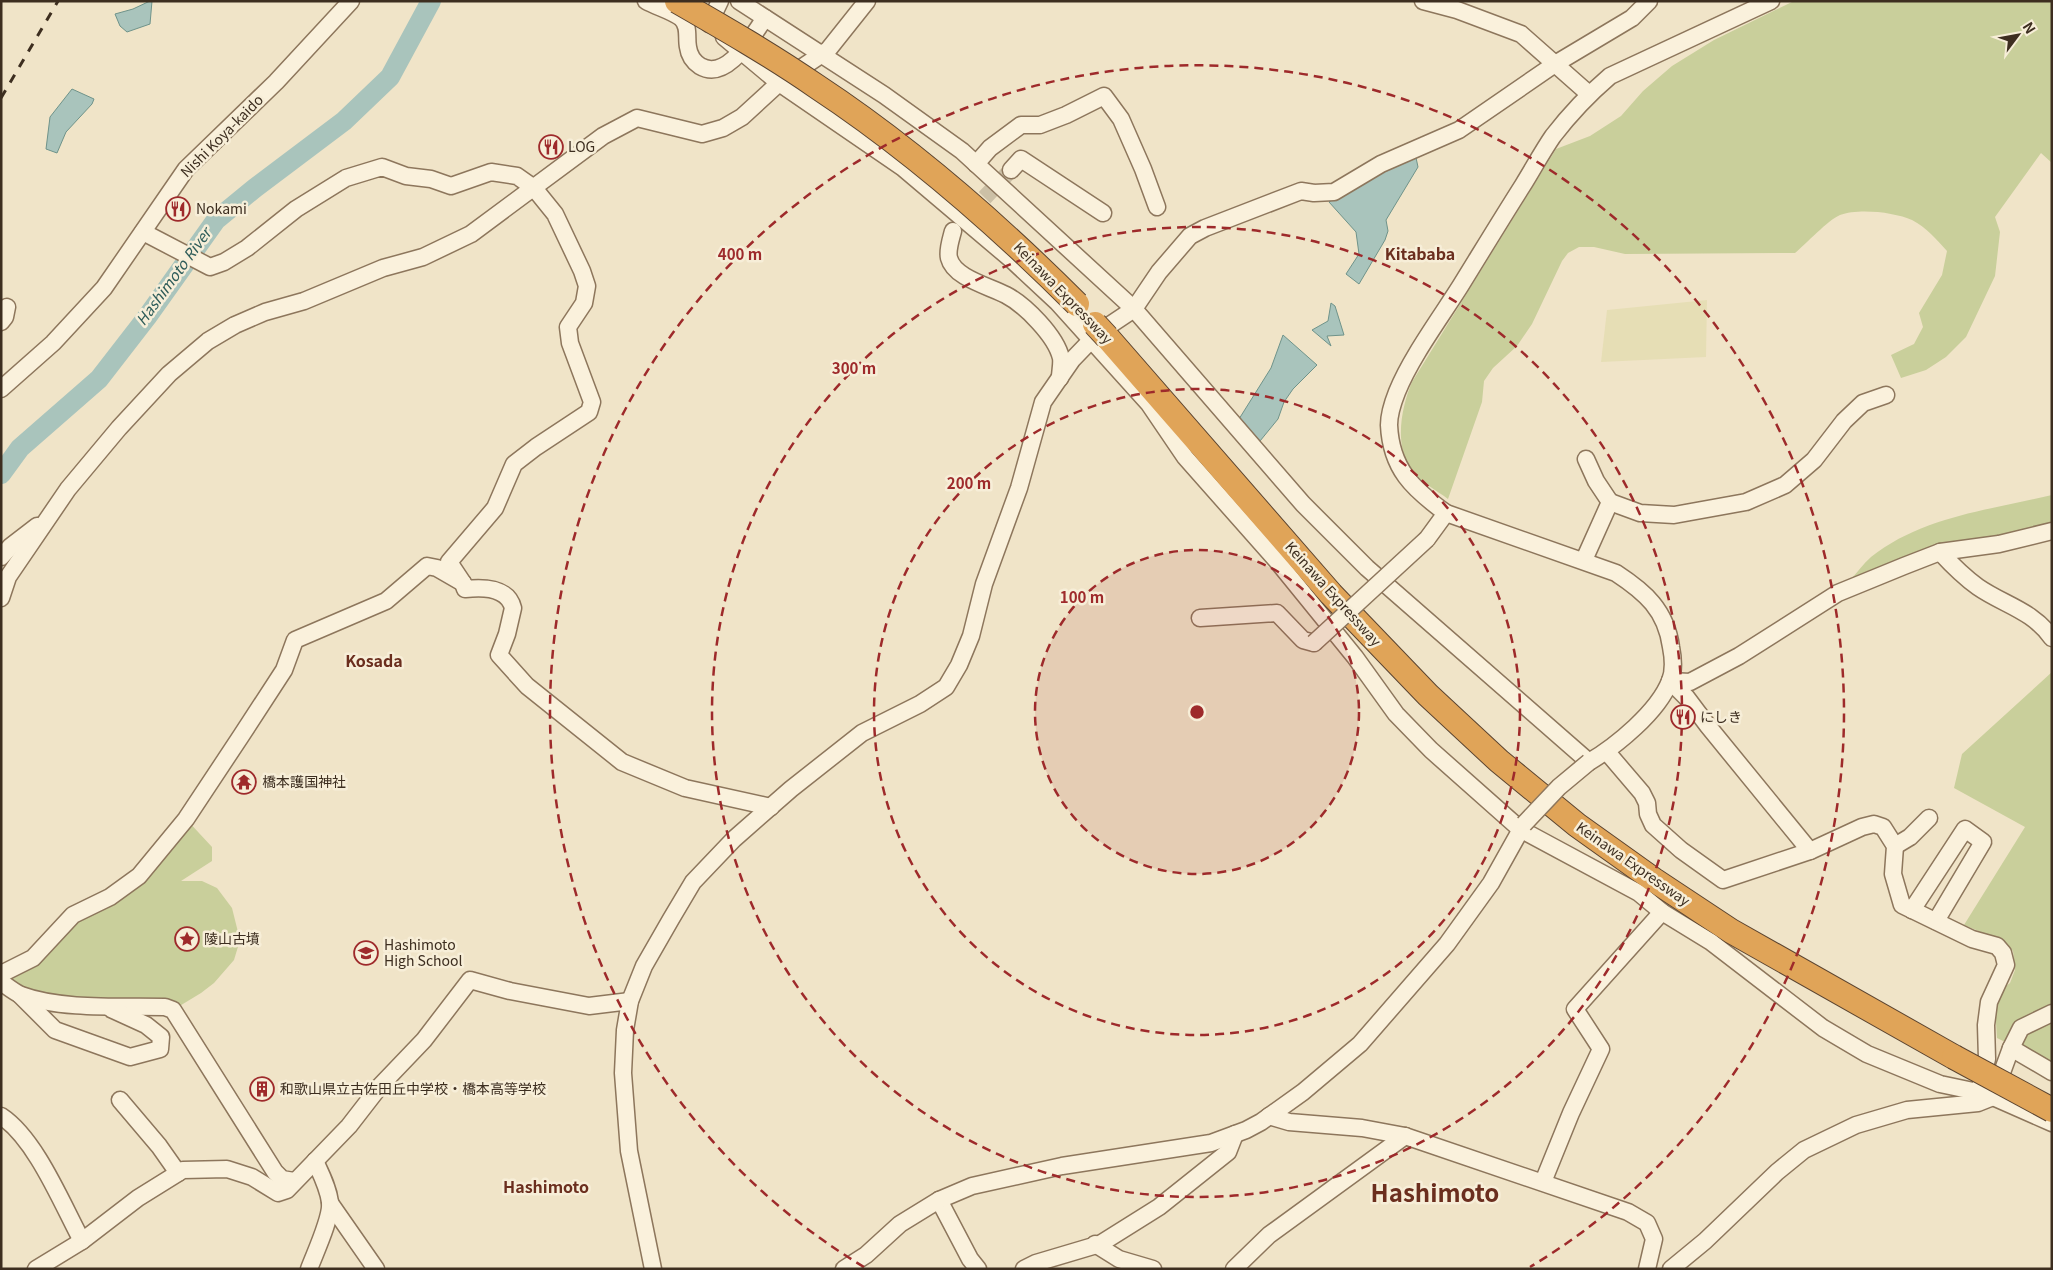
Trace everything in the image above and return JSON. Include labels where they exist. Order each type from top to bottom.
[{"type":"highway","name":"Keinawa Expressway","points":[[677,1],[818,86],[889,138],[1003,233],[1077,304],[1098,334],[1196,437],[1331,594],[1428,695],[1499,761],[1577,825],[1654,880],[1731,931],[2052,1110]]},
{"type":"street","name":"Nishi Koya-kaido","points":[[1,389],[53,344],[104,288],[186,169],[276,82],[351,1]]},
{"type":"street","points":[[646,1],[681,19],[688,32],[690,54],[700,66],[707,69],[716,70],[729,64],[765,18]]},
{"type":"street","points":[[686,1],[740,52],[779,83],[872,146],[921,183],[1098,334],[1150,404],[1186,457],[1277,561],[1354,657],[1396,714],[1431,750],[1522,826],[1639,893],[1662,912],[1711,942],[1823,1028],[1867,1054],[1978,1098]]},
{"type":"street","points":[[709,24],[720,1]]},
{"type":"street","points":[[739,1],[884,95],[962,151],[1134,309],[1303,504],[1367,568],[1589,762]]},
{"type":"street","points":[[1,598],[8,577],[68,490],[119,428],[169,374],[208,340],[235,325],[265,312],[304,300],[383,268],[423,257],[471,234],[603,136],[637,118],[702,134],[723,128],[742,117],[779,83],[828,50],[867,1]]},
{"type":"street","points":[[1423,1],[1457,10],[1521,34],[1589,94]]},
{"type":"street","points":[[653,1269],[629,1151],[623,1073],[625,1030],[630,1001],[644,966],[693,882],[734,839],[821,764],[862,733],[920,704],[946,687],[959,665],[971,636],[984,584],[1019,488],[1043,402],[1072,360],[1098,333],[1134,309],[1159,272],[1190,236],[1205,228],[1301,191],[1334,192],[1381,164],[1460,130],[1555,64],[1632,18],[1649,1]]},
{"type":"street","points":[[844,1269],[866,1255],[900,1224],[939,1200],[972,1186],[1062,1166],[1211,1143],[1246,1130],[1269,1116],[1303,1092],[1360,1044],[1447,944],[1491,883],[1522,826],[1560,787],[1589,762],[1607,752],[1655,705],[1670,681],[1673,658],[1669,630],[1655,605],[1637,587],[1616,573],[1584,560],[1446,513],[1414,488],[1398,467],[1389,424],[1397,391],[1416,356],[1553,137],[1589,94],[1610,76],[1751,12],[1771,1]]},
{"type":"street","points":[[976,164],[990,148],[1021,125],[1040,124],[1066,115],[1104,96],[1121,119],[1157,207]]},
{"type":"street","points":[[1011,170],[1021,159],[1103,213]]},
{"type":"street","points":[[144,232],[160,243],[210,267],[224,262],[247,248],[296,209],[346,178],[382,167],[406,176],[431,179],[451,186],[491,172],[517,176],[534,188],[555,214],[582,271],[587,286],[584,303],[568,327],[570,343],[592,402],[589,412],[514,464],[495,508],[449,562],[463,584],[464,589],[496,589],[505,596],[513,608],[507,634],[499,655],[527,686],[622,762],[684,788],[771,807]]},
{"type":"street","points":[[953,232],[948,252],[949,259],[957,272],[1007,295],[1033,317],[1058,349],[1061,360],[1060,378]]},
{"type":"street","points":[[1586,459],[1596,481],[1610,502],[1640,514],[1674,515],[1746,502],[1785,485],[1814,460],[1844,421],[1863,403],[1886,395]]},
{"type":"street","points":[[1584,560],[1610,502]]},
{"type":"street","points":[[1200,618],[1277,613],[1304,640],[1314,643],[1427,539],[1446,513]]},
{"type":"street","points":[[1,557],[16,542],[48,518]]},
{"type":"street","points":[[1670,681],[1690,682],[1715,670],[1838,592],[1940,552],[2000,544],[2052,532]]},
{"type":"street","points":[[1940,552],[1971,582],[2020,609],[2043,626],[2052,638]]},
{"type":"street","points":[[1,974],[33,958],[73,915],[110,897],[139,876],[186,819],[236,745],[284,670],[295,640],[386,602],[427,566],[437,568],[463,584]]},
{"type":"street","points":[[1670,681],[1687,698],[1810,851]]},
{"type":"street","points":[[1607,752],[1642,793],[1653,825],[1682,850],[1723,880],[1810,851],[1862,827],[1874,824],[1883,827],[1895,846],[1893,874],[1902,905],[1972,939],[1997,946],[2006,958],[2006,965],[1989,1002],[1986,1025],[1987,1059],[1978,1098]]},
{"type":"street","points":[[1895,846],[1910,837],[1929,818]]},
{"type":"street","points":[[1912,910],[1965,829],[1983,842],[1936,921]]},
{"type":"street","points":[[1543,1182],[1571,1113],[1601,1049],[1576,1009],[1662,912]]},
{"type":"street","points":[[36,1269],[82,1241],[138,1198],[178,1173],[188,1169],[227,1169],[252,1177],[278,1193],[287,1190],[349,1126],[380,1086],[424,1040],[470,980],[510,991],[589,1006],[630,1001]]},
{"type":"street","points":[[1,982],[20,995],[55,1030],[130,1057],[160,1049],[161,1037],[146,1025],[105,1006]]},
{"type":"street","points":[[20,995],[57,1002],[105,1006],[165,1007],[173,1010],[275,1172],[282,1179],[294,1181]]},
{"type":"street","points":[[1993,1097],[2011,1048],[2021,1028],[2052,1013]]},
{"type":"street","points":[[2011,1048],[2052,1072]]},
{"type":"street","points":[[1671,1269],[1706,1241],[1777,1172],[1804,1150],[1856,1125],[1907,1110],[1993,1097],[2052,1123]]},
{"type":"street","points":[[120,1100],[159,1146],[178,1173]]},
{"type":"street","points":[[1,1116],[12,1123],[40,1161],[82,1241]]},
{"type":"street","points":[[1269,1116],[1288,1122],[1362,1128],[1405,1136],[1628,1212],[1647,1223],[1654,1239],[1647,1269]]},
{"type":"street","points":[[1024,1269],[1036,1263],[1100,1244],[1159,1207],[1228,1152],[1235,1134]]},
{"type":"street","points":[[1234,1269],[1269,1235],[1405,1136]]},
{"type":"street","points":[[315,1161],[324,1180],[330,1203],[376,1269]]},
{"type":"street","points":[[939,1200],[970,1259],[978,1269]]},
{"type":"street","points":[[309,1269],[323,1232],[330,1203]]},
{"type":"street","points":[[1095,1244],[1119,1259],[1153,1269]]},
{"type":"shaded area","points":[[1707,300],[1706,357],[1601,362],[1607,310]]},
{"type":"green space","points":[[1794,1],[2052,1],[2052,163],[2041,153],[1995,217],[2000,232],[1995,276],[1966,337],[1946,357],[1926,370],[1901,378],[1891,355],[1914,344],[1923,327],[1919,313],[1942,275],[1947,251],[1922,226],[1905,217],[1866,211],[1840,215],[1823,227],[1795,253],[1625,254],[1594,247],[1579,247],[1568,253],[1562,261],[1532,324],[1517,346],[1493,368],[1484,381],[1482,402],[1448,499],[1428,485],[1413,472],[1405,458],[1402,447],[1401,424],[1408,391],[1556,149],[1590,136],[1621,116],[1643,91],[1672,66],[1714,40]]},
{"type":"green space","points":[[2052,495],[2052,528],[1850,580],[1871,557],[1891,543],[1912,532],[1958,516]]},
{"type":"green space","points":[[2052,672],[2052,1065],[1997,1038],[1995,1007],[2001,990],[2010,983],[2015,970],[2013,951],[2000,940],[1964,925],[2025,827],[1954,788],[1962,754]]},
{"type":"green space","points":[[186,819],[212,847],[212,861],[181,881],[202,881],[217,888],[232,908],[240,940],[234,960],[214,983],[173,1010],[20,995],[1,974],[73,915],[110,897]]},
{"type":"water","points":[[152,1],[150,24],[127,32],[120,26],[115,14],[133,9]]},
{"type":"water","points":[[72,89],[94,99],[92,104],[66,132],[57,153],[46,149],[50,117]]},
{"type":"water","points":[[1415,153],[1418,167],[1386,220],[1388,231],[1385,240],[1359,284],[1346,274],[1359,254],[1356,232],[1329,202],[1376,171]]},
{"type":"water","points":[[1331,303],[1335,306],[1344,335],[1327,336],[1331,346],[1312,330],[1328,321]]},
{"type":"water","points":[[1283,335],[1317,365],[1293,389],[1284,402],[1278,419],[1260,441],[1239,419],[1271,368]]},
{"type":"waterway","name":"Hashimoto River","points":[[1,474],[20,448],[99,379],[147,317],[216,220],[344,121],[390,77],[431,1]]},
{"type":"tunnel","points":[[968,215],[1011,170]]},
{"type":"railway","points":[[1,98],[58,1]]},
{"type":"place","name":"LOG","points":[[551,147]]},
{"type":"place","name":"Nokami","points":[[178,209]]},
{"type":"place","name":"にしき","points":[[1683,717]]},
{"type":"place","name":"橋本護国神社","points":[[244,782]]},
{"type":"place","name":"陵山古墳","points":[[187,939]]},
{"type":"place","name":"Hashimoto High School","points":[[366,953]]},
{"type":"place","name":"和歌山県立古佐田丘中学校・橋本高等学校","points":[[262,1089]]},
{"type":"district","name":"Kitababa","points":[[1420,254]]},
{"type":"district","name":"Kosada","points":[[374,661]]},
{"type":"district","name":"Hashimoto","points":[[546,1187]]},
{"type":"district","name":"Hashimoto","points":[[1435,1194]]}]
